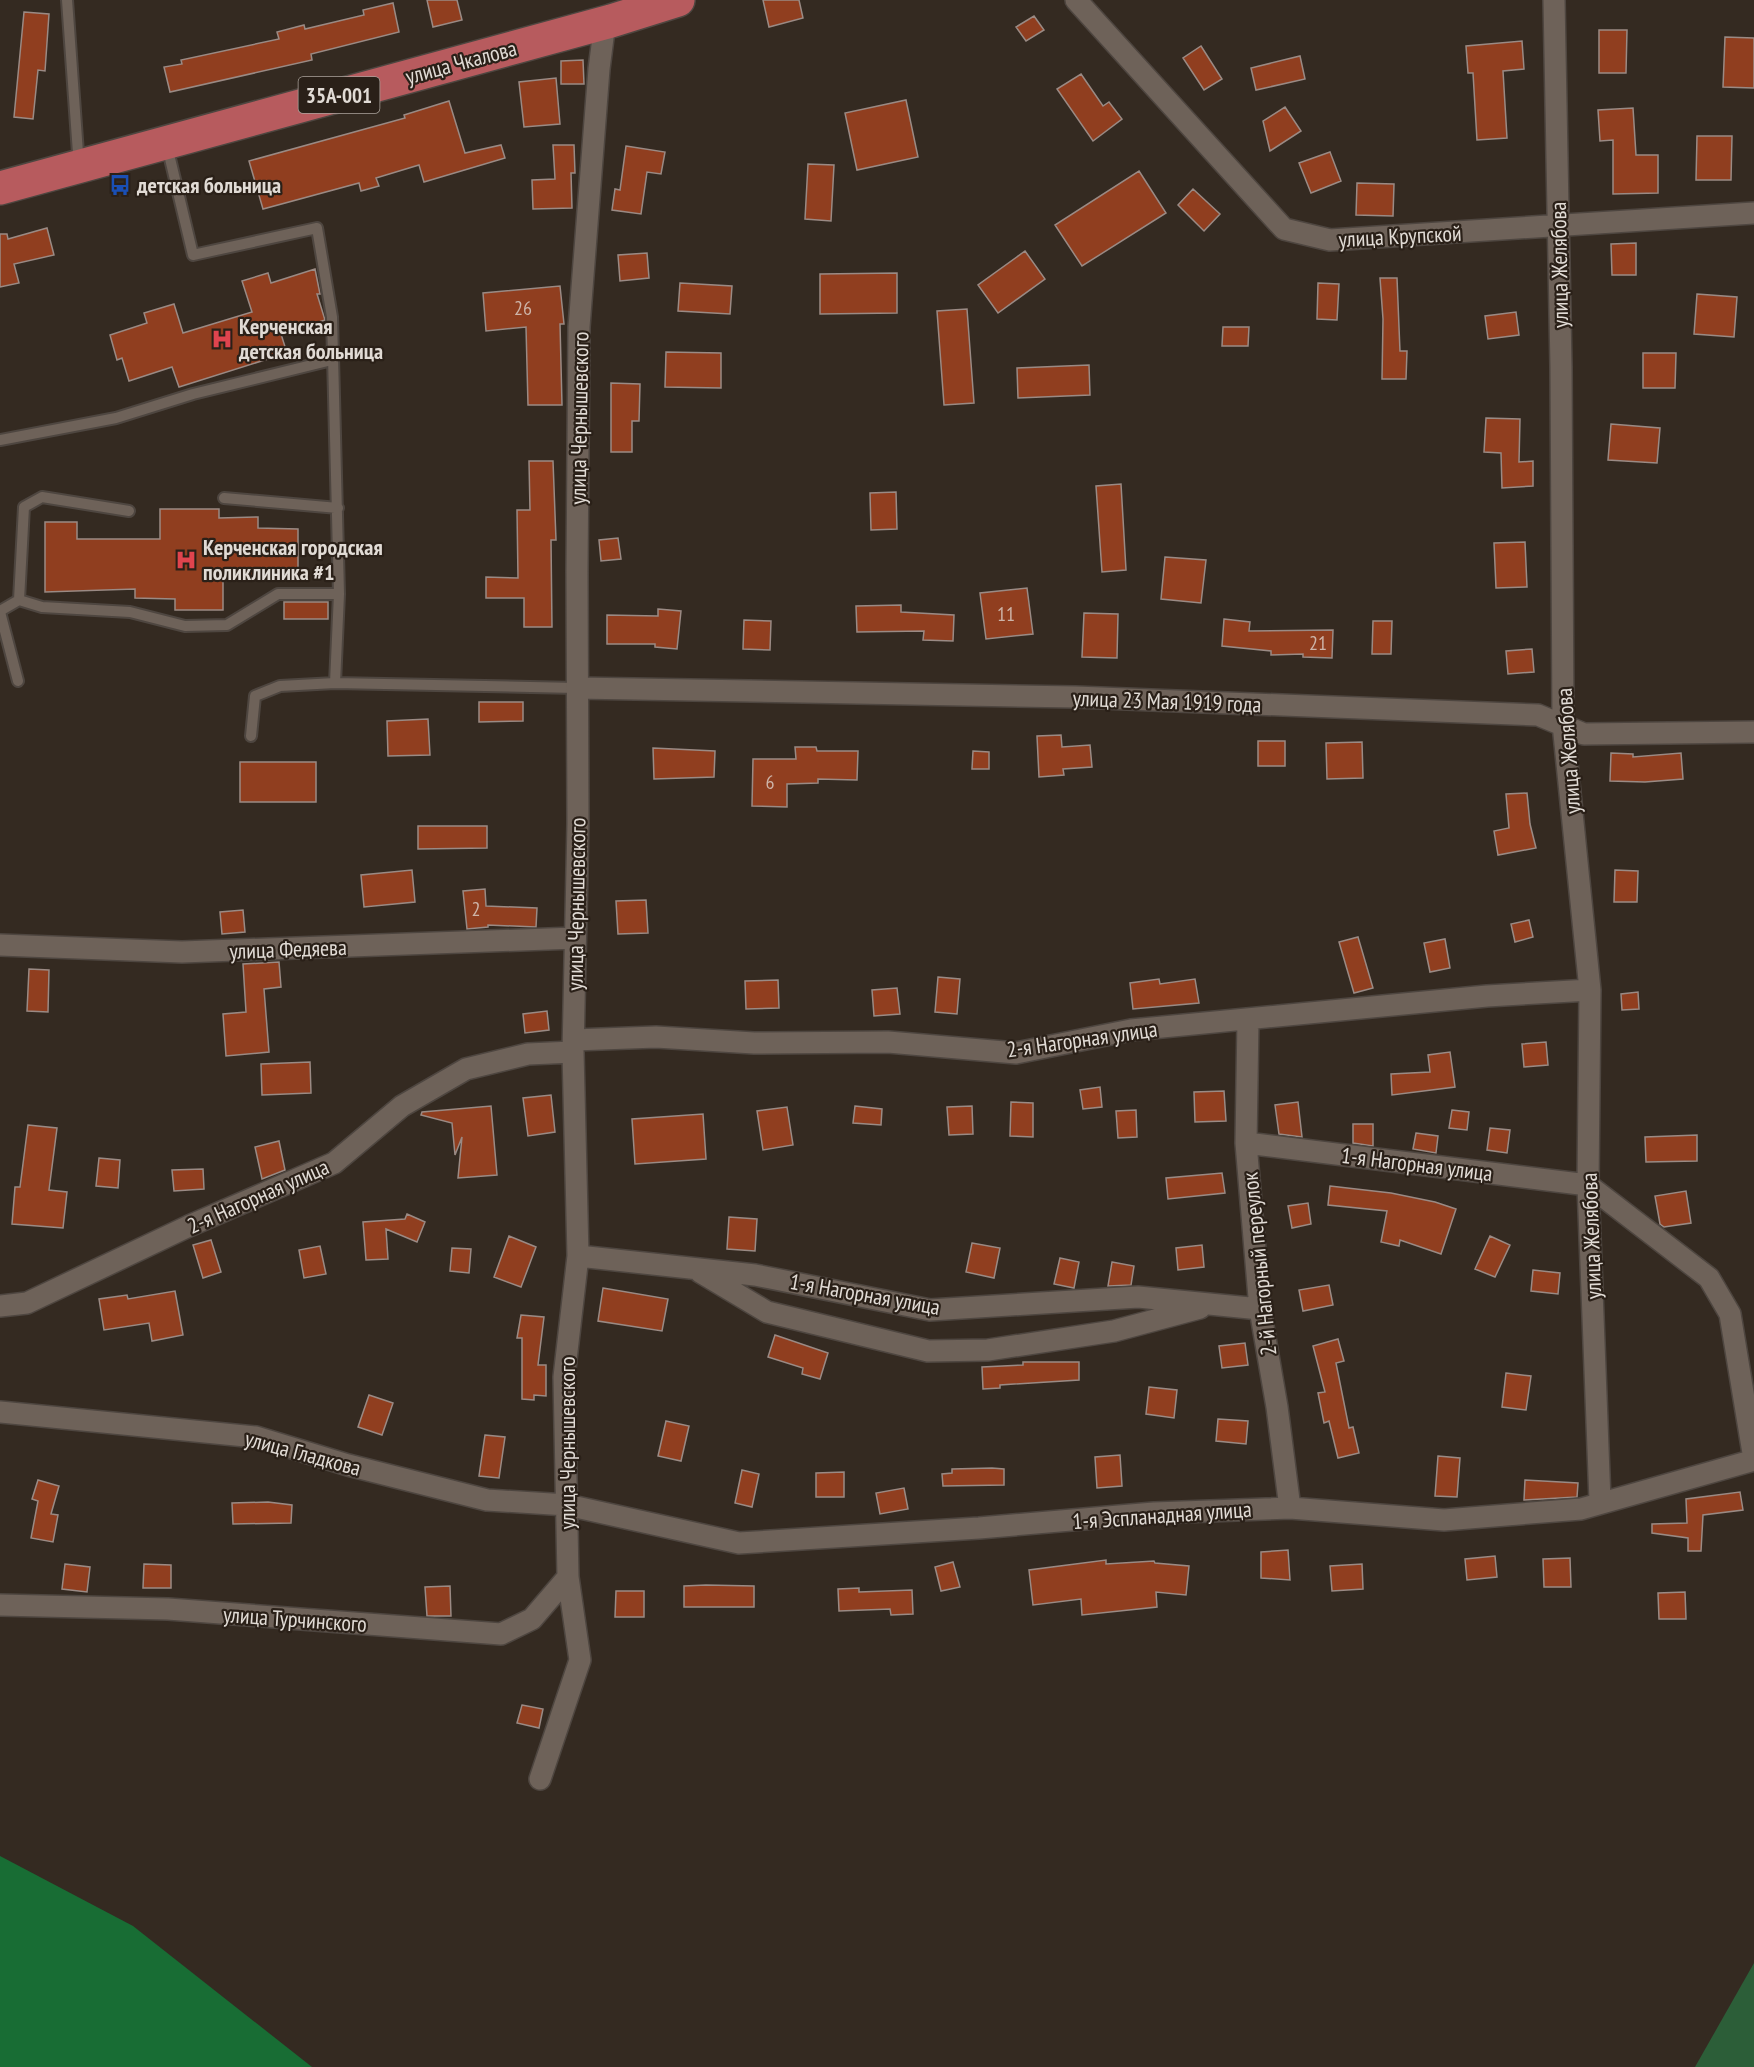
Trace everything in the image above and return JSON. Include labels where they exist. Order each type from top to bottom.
[{"type":"main road","name":"улица Чкалова","points":[[0,174],[80,159],[165,137],[613,8],[678,0]]},
{"type":"main road","name":"улица Чкалова","points":[[0,188],[80,159]]},
{"type":"street","name":"улица Крупской","points":[[1076,0],[1284,229],[1330,240],[1558,228],[1754,213]]},
{"type":"street","name":"улица Желябова","points":[[1554,0],[1563,724],[1590,990],[1588,1185],[1600,1501]]},
{"type":"street","name":"улица Чернышевского","points":[[540,1779],[580,1660],[568,1577],[564,1377],[578,1257],[573,1046],[578,823],[579,327],[598,69],[613,8]]},
{"type":"street","name":"улица 23 Мая 1919 года","points":[[577,688],[1076,697],[1538,715],[1584,734],[1754,732]]},
{"type":"street","name":"улица Федяева","points":[[0,945],[182,952],[576,938]]},
{"type":"street","name":"2-я Нагорная улица","points":[[0,1306],[27,1303],[189,1226],[334,1163],[402,1106],[466,1069],[528,1054],[573,1046],[656,1037],[754,1043],[888,1042],[1016,1053],[1131,1030],[1590,990]]},
{"type":"street","name":"2-й Нагорный переулок","points":[[1248,1019],[1246,1143],[1260,1309],[1290,1508]]},
{"type":"street","name":"1-я Нагорная улица","points":[[1246,1143],[1588,1185]]},
{"type":"street","points":[[1588,1185],[1709,1278],[1730,1314],[1754,1459]]},
{"type":"street","name":"1-я Нагорная улица","points":[[578,1257],[755,1275],[930,1310],[1138,1297],[1260,1309]]},
{"type":"street","points":[[694,1269],[766,1312],[928,1351],[988,1350],[1114,1331],[1215,1304]]},
{"type":"street","name":"улица Гладкова","points":[[0,1412],[256,1437],[348,1465],[487,1500],[567,1505]]},
{"type":"street","name":"1-я Эспланадная улица","points":[[567,1505],[740,1543],[1154,1514],[1290,1508],[1444,1520],[1581,1509],[1600,1501],[1754,1459]]},
{"type":"street","name":"улица Турчинского","points":[[0,1605],[168,1609],[501,1634],[532,1619],[568,1577]]},
{"type":"lane","points":[[67,0],[80,159]]},
{"type":"lane","points":[[165,137],[193,255],[317,228],[332,317],[339,594],[335,683]]},
{"type":"lane","points":[[0,440],[116,418],[193,394],[332,360]]},
{"type":"lane","points":[[19,600],[24,507],[42,497],[129,511]]},
{"type":"lane","points":[[224,498],[338,508]]},
{"type":"lane","points":[[18,681],[0,611],[19,600],[42,607],[130,612],[185,626],[227,625],[278,594],[339,594]]},
{"type":"lane","points":[[251,736],[255,696],[279,686],[335,683],[577,688]]},
{"type":"green space","points":[[0,1856],[133,1926],[312,2067],[0,2067]]},
{"type":"green space","points":[[1754,1963],[1754,2067],[1695,2067]]},
{"type":"building","points":[[427,0],[457,0],[462,20],[433,27]]},
{"type":"building","points":[[763,0],[799,0],[803,18],[769,27]]},
{"type":"building","points":[[393,3],[399,32],[311,54],[312,60],[170,92],[164,67],[182,64],[181,60],[279,39],[277,32],[304,25],[305,29],[364,15],[363,10]]},
{"type":"building","points":[[24,12],[49,14],[45,71],[38,70],[33,119],[14,117]]},
{"type":"building","points":[[1034,16],[1044,30],[1026,41],[1016,27]]},
{"type":"building","points":[[1599,30],[1627,30],[1626,73],[1599,73]]},
{"type":"building","points":[[1725,37],[1754,38],[1754,88],[1723,87]]},
{"type":"building","points":[[1522,41],[1524,69],[1503,71],[1507,138],[1477,140],[1473,73],[1468,73],[1466,46]]},
{"type":"building","points":[[1201,46],[1222,79],[1204,90],[1183,58]]},
{"type":"building","points":[[1300,56],[1305,79],[1256,90],[1251,68]]},
{"type":"building","points":[[583,60],[584,84],[561,84],[561,61]]},
{"type":"building","points":[[1081,74],[1103,106],[1109,102],[1122,119],[1093,141],[1057,89]]},
{"type":"building","points":[[556,78],[560,124],[524,127],[519,82]]},
{"type":"building","points":[[906,100],[918,157],[857,170],[845,113]]},
{"type":"building","points":[[449,101],[465,153],[501,145],[505,158],[424,182],[419,165],[376,178],[379,186],[361,191],[359,183],[263,209],[249,161],[405,118],[404,115]]},
{"type":"building","points":[[1285,107],[1301,131],[1270,151],[1263,121]]},
{"type":"building","points":[[1633,108],[1636,155],[1658,155],[1658,193],[1613,194],[1613,140],[1600,141],[1598,110]]},
{"type":"building","points":[[1697,136],[1732,136],[1731,180],[1696,180]]},
{"type":"building","points":[[553,145],[574,145],[575,173],[571,173],[572,208],[533,209],[532,180],[555,179]]},
{"type":"building","points":[[626,146],[665,152],[661,174],[647,172],[641,214],[612,210],[615,189],[620,190]]},
{"type":"building","points":[[1330,152],[1341,181],[1311,193],[1299,163]]},
{"type":"building","points":[[808,164],[834,165],[831,221],[805,219]]},
{"type":"building","points":[[1139,171],[1166,213],[1082,266],[1055,225]]},
{"type":"building","points":[[1357,183],[1394,184],[1393,216],[1356,215]]},
{"type":"building","points":[[1193,189],[1220,214],[1204,231],[1178,205]]},
{"type":"building","points":[[47,228],[54,255],[14,264],[19,283],[0,287],[0,234],[7,234],[8,239]]},
{"type":"building","points":[[1636,243],[1636,275],[1612,275],[1611,244]]},
{"type":"building","points":[[1025,251],[1045,279],[998,313],[978,285]]},
{"type":"building","points":[[647,253],[649,278],[620,281],[618,255]]},
{"type":"building","points":[[315,269],[320,294],[317,294],[325,320],[281,334],[287,353],[179,387],[172,367],[129,381],[122,358],[117,360],[110,335],[147,323],[144,313],[174,304],[183,333],[252,312],[242,281],[268,273],[271,283]]},
{"type":"building","points":[[897,273],[897,313],[820,314],[820,274]]},
{"type":"building","points":[[1380,278],[1397,278],[1400,351],[1407,351],[1406,379],[1382,379],[1383,319]]},
{"type":"building","points":[[680,283],[732,286],[730,314],[678,311]]},
{"type":"building","points":[[1318,283],[1339,284],[1337,320],[1317,319]]},
{"type":"building","points":[[560,286],[564,324],[560,324],[562,405],[528,405],[526,327],[486,331],[483,293]]},
{"type":"building","points":[[1697,294],[1737,297],[1734,337],[1694,334]]},
{"type":"building","points":[[967,309],[974,403],[944,405],[937,311]]},
{"type":"building","points":[[1516,312],[1519,335],[1488,339],[1485,316]]},
{"type":"building","points":[[1223,327],[1249,327],[1248,346],[1222,346]]},
{"type":"building","points":[[666,352],[721,353],[721,388],[665,387]]},
{"type":"building","points":[[1643,353],[1676,353],[1675,388],[1643,388]]},
{"type":"building","points":[[1089,365],[1090,395],[1018,398],[1017,368]]},
{"type":"building","points":[[611,383],[640,384],[639,421],[632,421],[632,452],[611,452]]},
{"type":"building","points":[[1486,418],[1520,419],[1519,462],[1533,461],[1533,486],[1502,488],[1501,453],[1484,452]]},
{"type":"building","points":[[1611,424],[1660,428],[1657,463],[1608,460]]},
{"type":"building","points":[[529,461],[553,461],[556,540],[551,540],[552,627],[524,627],[524,598],[486,598],[486,577],[518,578],[517,510],[530,510]]},
{"type":"building","points":[[1121,484],[1126,570],[1102,572],[1096,486]]},
{"type":"building","points":[[896,492],[897,529],[871,530],[870,493]]},
{"type":"building","points":[[160,509],[219,509],[219,518],[258,517],[258,528],[298,529],[298,580],[223,580],[223,610],[175,610],[175,599],[135,598],[135,589],[45,592],[45,522],[77,522],[77,539],[160,539]]},
{"type":"building","points":[[618,538],[621,559],[601,561],[599,540]]},
{"type":"building","points":[[1525,542],[1527,587],[1496,588],[1494,543]]},
{"type":"building","points":[[1165,557],[1206,560],[1201,603],[1161,599]]},
{"type":"building","points":[[1027,588],[1033,634],[986,639],[980,593]]},
{"type":"building","points":[[284,602],[328,602],[328,619],[284,619]]},
{"type":"building","points":[[901,605],[901,612],[954,615],[953,641],[923,640],[924,631],[857,632],[856,606]]},
{"type":"building","points":[[658,609],[681,611],[677,649],[655,647],[655,644],[607,644],[607,615],[658,616]]},
{"type":"building","points":[[1084,613],[1118,614],[1117,658],[1082,657]]},
{"type":"building","points":[[1224,619],[1250,622],[1249,631],[1333,630],[1332,658],[1303,657],[1303,654],[1271,655],[1271,651],[1222,646]]},
{"type":"building","points":[[744,620],[771,621],[770,650],[743,649]]},
{"type":"building","points":[[1373,621],[1392,621],[1391,654],[1372,654]]},
{"type":"building","points":[[1532,649],[1534,672],[1508,674],[1506,651]]},
{"type":"building","points":[[479,702],[523,702],[523,721],[479,722]]},
{"type":"building","points":[[428,719],[430,755],[388,756],[387,721]]},
{"type":"building","points":[[1061,735],[1062,747],[1090,745],[1092,767],[1063,769],[1064,775],[1039,777],[1037,736]]},
{"type":"building","points":[[1258,741],[1285,741],[1285,766],[1258,766]]},
{"type":"building","points":[[1362,742],[1363,778],[1327,779],[1326,743]]},
{"type":"building","points":[[795,747],[816,747],[817,751],[858,751],[857,780],[818,779],[818,783],[787,784],[787,807],[752,806],[753,759],[796,759]]},
{"type":"building","points":[[653,748],[715,751],[714,777],[654,779]]},
{"type":"building","points":[[973,751],[989,752],[989,769],[972,769]]},
{"type":"building","points":[[1611,753],[1633,754],[1633,757],[1681,753],[1683,779],[1645,782],[1610,781]]},
{"type":"building","points":[[240,762],[316,762],[316,802],[240,802]]},
{"type":"building","points":[[1527,793],[1530,824],[1536,848],[1498,855],[1494,831],[1509,828],[1506,794]]},
{"type":"building","points":[[418,826],[487,826],[487,848],[418,849]]},
{"type":"building","points":[[412,870],[415,902],[364,907],[361,875]]},
{"type":"building","points":[[1615,870],[1638,871],[1637,902],[1614,902]]},
{"type":"building","points":[[485,889],[486,906],[537,908],[536,927],[488,925],[488,927],[467,929],[463,891]]},
{"type":"building","points":[[646,900],[648,933],[618,934],[616,901]]},
{"type":"building","points":[[243,910],[245,932],[222,934],[220,912]]},
{"type":"building","points":[[1529,920],[1533,937],[1515,942],[1511,924]]},
{"type":"building","points":[[1358,937],[1373,988],[1354,993],[1339,942]]},
{"type":"building","points":[[1445,939],[1450,968],[1430,972],[1424,943]]},
{"type":"building","points":[[279,962],[281,987],[264,989],[269,1052],[226,1056],[223,1014],[246,1012],[243,964]]},
{"type":"building","points":[[29,969],[49,970],[48,1012],[27,1011]]},
{"type":"building","points":[[938,977],[960,979],[957,1014],[935,1012]]},
{"type":"building","points":[[1159,979],[1160,984],[1195,979],[1199,1003],[1133,1009],[1130,983]]},
{"type":"building","points":[[778,980],[779,1008],[746,1009],[745,981]]},
{"type":"building","points":[[897,988],[900,1014],[874,1016],[872,990]]},
{"type":"building","points":[[1638,992],[1639,1009],[1622,1010],[1621,994]]},
{"type":"building","points":[[547,1011],[549,1030],[525,1033],[523,1014]]},
{"type":"building","points":[[1546,1042],[1548,1065],[1524,1067],[1522,1044]]},
{"type":"building","points":[[1450,1052],[1455,1087],[1392,1095],[1391,1074],[1430,1072],[1428,1055]]},
{"type":"building","points":[[310,1062],[311,1093],[262,1095],[261,1064]]},
{"type":"building","points":[[1100,1087],[1102,1107],[1083,1109],[1080,1090]]},
{"type":"building","points":[[1224,1091],[1226,1121],[1195,1122],[1194,1092]]},
{"type":"building","points":[[551,1095],[555,1132],[528,1136],[523,1098]]},
{"type":"building","points":[[1011,1102],[1033,1103],[1033,1137],[1010,1136]]},
{"type":"building","points":[[1298,1102],[1302,1137],[1279,1134],[1275,1105]]},
{"type":"building","points":[[491,1106],[497,1175],[458,1178],[462,1137],[455,1155],[452,1123],[421,1115],[422,1112]]},
{"type":"building","points":[[855,1106],[882,1109],[881,1125],[853,1123]]},
{"type":"building","points":[[972,1106],[973,1134],[949,1135],[947,1107]]},
{"type":"building","points":[[787,1107],[793,1145],[763,1150],[757,1111]]},
{"type":"building","points":[[1136,1110],[1137,1137],[1118,1138],[1116,1111]]},
{"type":"building","points":[[1452,1110],[1469,1112],[1467,1130],[1449,1128]]},
{"type":"building","points":[[703,1114],[706,1159],[635,1164],[632,1119]]},
{"type":"building","points":[[1353,1124],[1373,1124],[1373,1146],[1353,1143]]},
{"type":"building","points":[[28,1125],[57,1128],[49,1190],[67,1192],[63,1228],[12,1224],[15,1187],[20,1187]]},
{"type":"building","points":[[1490,1128],[1510,1130],[1507,1153],[1487,1150]]},
{"type":"building","points":[[1416,1133],[1438,1136],[1436,1153],[1413,1149]]},
{"type":"building","points":[[1697,1135],[1697,1161],[1646,1162],[1645,1137]]},
{"type":"building","points":[[279,1141],[285,1170],[262,1179],[255,1147]]},
{"type":"building","points":[[99,1158],[120,1160],[118,1188],[96,1186]]},
{"type":"building","points":[[203,1169],[204,1189],[174,1191],[172,1170]]},
{"type":"building","points":[[1222,1173],[1225,1193],[1168,1199],[1166,1178]]},
{"type":"building","points":[[1330,1186],[1391,1193],[1456,1209],[1441,1254],[1400,1240],[1399,1246],[1381,1242],[1387,1211],[1328,1205]]},
{"type":"building","points":[[1686,1191],[1691,1223],[1664,1227],[1660,1224],[1655,1196]]},
{"type":"building","points":[[1308,1203],[1311,1224],[1292,1228],[1288,1206]]},
{"type":"building","points":[[407,1214],[425,1222],[417,1242],[386,1229],[388,1259],[366,1260],[363,1222],[405,1219]]},
{"type":"building","points":[[729,1217],[757,1219],[755,1251],[727,1249]]},
{"type":"building","points":[[509,1236],[536,1247],[521,1287],[494,1277]]},
{"type":"building","points":[[1490,1236],[1510,1245],[1495,1277],[1475,1269]]},
{"type":"building","points":[[211,1240],[221,1272],[203,1278],[193,1245]]},
{"type":"building","points":[[972,1243],[1000,1248],[994,1278],[966,1272]]},
{"type":"building","points":[[1202,1245],[1204,1267],[1178,1270],[1176,1248]]},
{"type":"building","points":[[320,1246],[326,1274],[304,1278],[299,1250]]},
{"type":"building","points":[[452,1248],[471,1249],[469,1273],[450,1271]]},
{"type":"building","points":[[1060,1258],[1079,1262],[1074,1288],[1054,1284]]},
{"type":"building","points":[[1112,1262],[1134,1266],[1131,1285],[1108,1286]]},
{"type":"building","points":[[1533,1270],[1560,1273],[1558,1294],[1531,1291]]},
{"type":"building","points":[[1329,1285],[1333,1305],[1303,1311],[1299,1290]]},
{"type":"building","points":[[603,1288],[668,1299],[662,1331],[598,1321]]},
{"type":"building","points":[[175,1291],[183,1335],[152,1341],[149,1323],[104,1330],[99,1299],[127,1295],[128,1299]]},
{"type":"building","points":[[521,1315],[544,1317],[538,1365],[546,1365],[546,1396],[534,1395],[534,1400],[522,1399],[522,1338],[517,1338]]},
{"type":"building","points":[[775,1335],[828,1353],[820,1379],[802,1374],[803,1368],[768,1357]]},
{"type":"building","points":[[1338,1339],[1344,1361],[1336,1363],[1349,1428],[1353,1427],[1359,1453],[1338,1458],[1329,1421],[1324,1423],[1318,1393],[1325,1392],[1313,1346]]},
{"type":"building","points":[[1245,1343],[1248,1365],[1222,1368],[1219,1346]]},
{"type":"building","points":[[1023,1362],[1079,1362],[1079,1380],[1000,1385],[1000,1388],[983,1389],[982,1367],[1023,1365]]},
{"type":"building","points":[[1506,1373],[1531,1376],[1526,1410],[1502,1407]]},
{"type":"building","points":[[1149,1387],[1177,1390],[1174,1418],[1146,1414]]},
{"type":"building","points":[[369,1395],[393,1403],[382,1435],[358,1427]]},
{"type":"building","points":[[1218,1419],[1248,1421],[1246,1444],[1216,1441]]},
{"type":"building","points":[[666,1421],[689,1426],[681,1461],[658,1456]]},
{"type":"building","points":[[485,1435],[505,1437],[499,1478],[479,1476]]},
{"type":"building","points":[[1120,1455],[1122,1486],[1097,1488],[1095,1457]]},
{"type":"building","points":[[1438,1456],[1460,1458],[1457,1497],[1435,1496]]},
{"type":"building","points":[[952,1469],[1004,1469],[1004,1485],[943,1486],[942,1474],[952,1473]]},
{"type":"building","points":[[742,1470],[759,1474],[752,1507],[735,1503]]},
{"type":"building","points":[[844,1472],[844,1497],[816,1497],[816,1473]]},
{"type":"building","points":[[38,1480],[59,1486],[51,1514],[58,1515],[53,1542],[31,1538],[38,1501],[32,1499]]},
{"type":"building","points":[[1525,1480],[1578,1483],[1577,1497],[1524,1500]]},
{"type":"building","points":[[904,1488],[908,1509],[880,1514],[876,1493]]},
{"type":"building","points":[[1740,1492],[1743,1510],[1703,1515],[1701,1551],[1688,1551],[1688,1538],[1652,1533],[1652,1524],[1687,1523],[1686,1499]]},
{"type":"building","points":[[268,1502],[292,1505],[291,1523],[233,1524],[232,1503]]},
{"type":"building","points":[[1288,1550],[1290,1580],[1261,1578],[1261,1552]]},
{"type":"building","points":[[1495,1556],[1497,1577],[1467,1580],[1465,1559]]},
{"type":"building","points":[[1570,1558],[1571,1587],[1544,1587],[1543,1559]]},
{"type":"building","points":[[1106,1560],[1106,1564],[1154,1561],[1155,1563],[1189,1566],[1186,1595],[1156,1592],[1157,1607],[1082,1615],[1081,1599],[1033,1605],[1029,1570]]},
{"type":"building","points":[[953,1562],[960,1587],[941,1591],[935,1567]]},
{"type":"building","points":[[65,1564],[90,1567],[87,1592],[62,1589]]},
{"type":"building","points":[[144,1564],[171,1565],[171,1588],[143,1588]]},
{"type":"building","points":[[1362,1564],[1363,1589],[1332,1591],[1330,1566]]},
{"type":"building","points":[[450,1586],[451,1616],[427,1616],[425,1587]]},
{"type":"building","points":[[684,1586],[754,1586],[754,1607],[684,1607]]},
{"type":"building","points":[[859,1588],[859,1592],[912,1590],[913,1614],[891,1615],[890,1609],[839,1611],[838,1589]]},
{"type":"building","points":[[616,1591],[644,1591],[644,1617],[615,1617]]},
{"type":"building","points":[[1685,1592],[1686,1619],[1659,1619],[1658,1593]]},
{"type":"building","points":[[522,1705],[543,1709],[539,1728],[517,1723]]},
{"type":"place","name":"детская больница","points":[[120,185]]},
{"type":"place","name":"Керченская детская больница","points":[[222,339]]},
{"type":"place","name":"Керченская городская поликлиника #1","points":[[186,560]]}]
